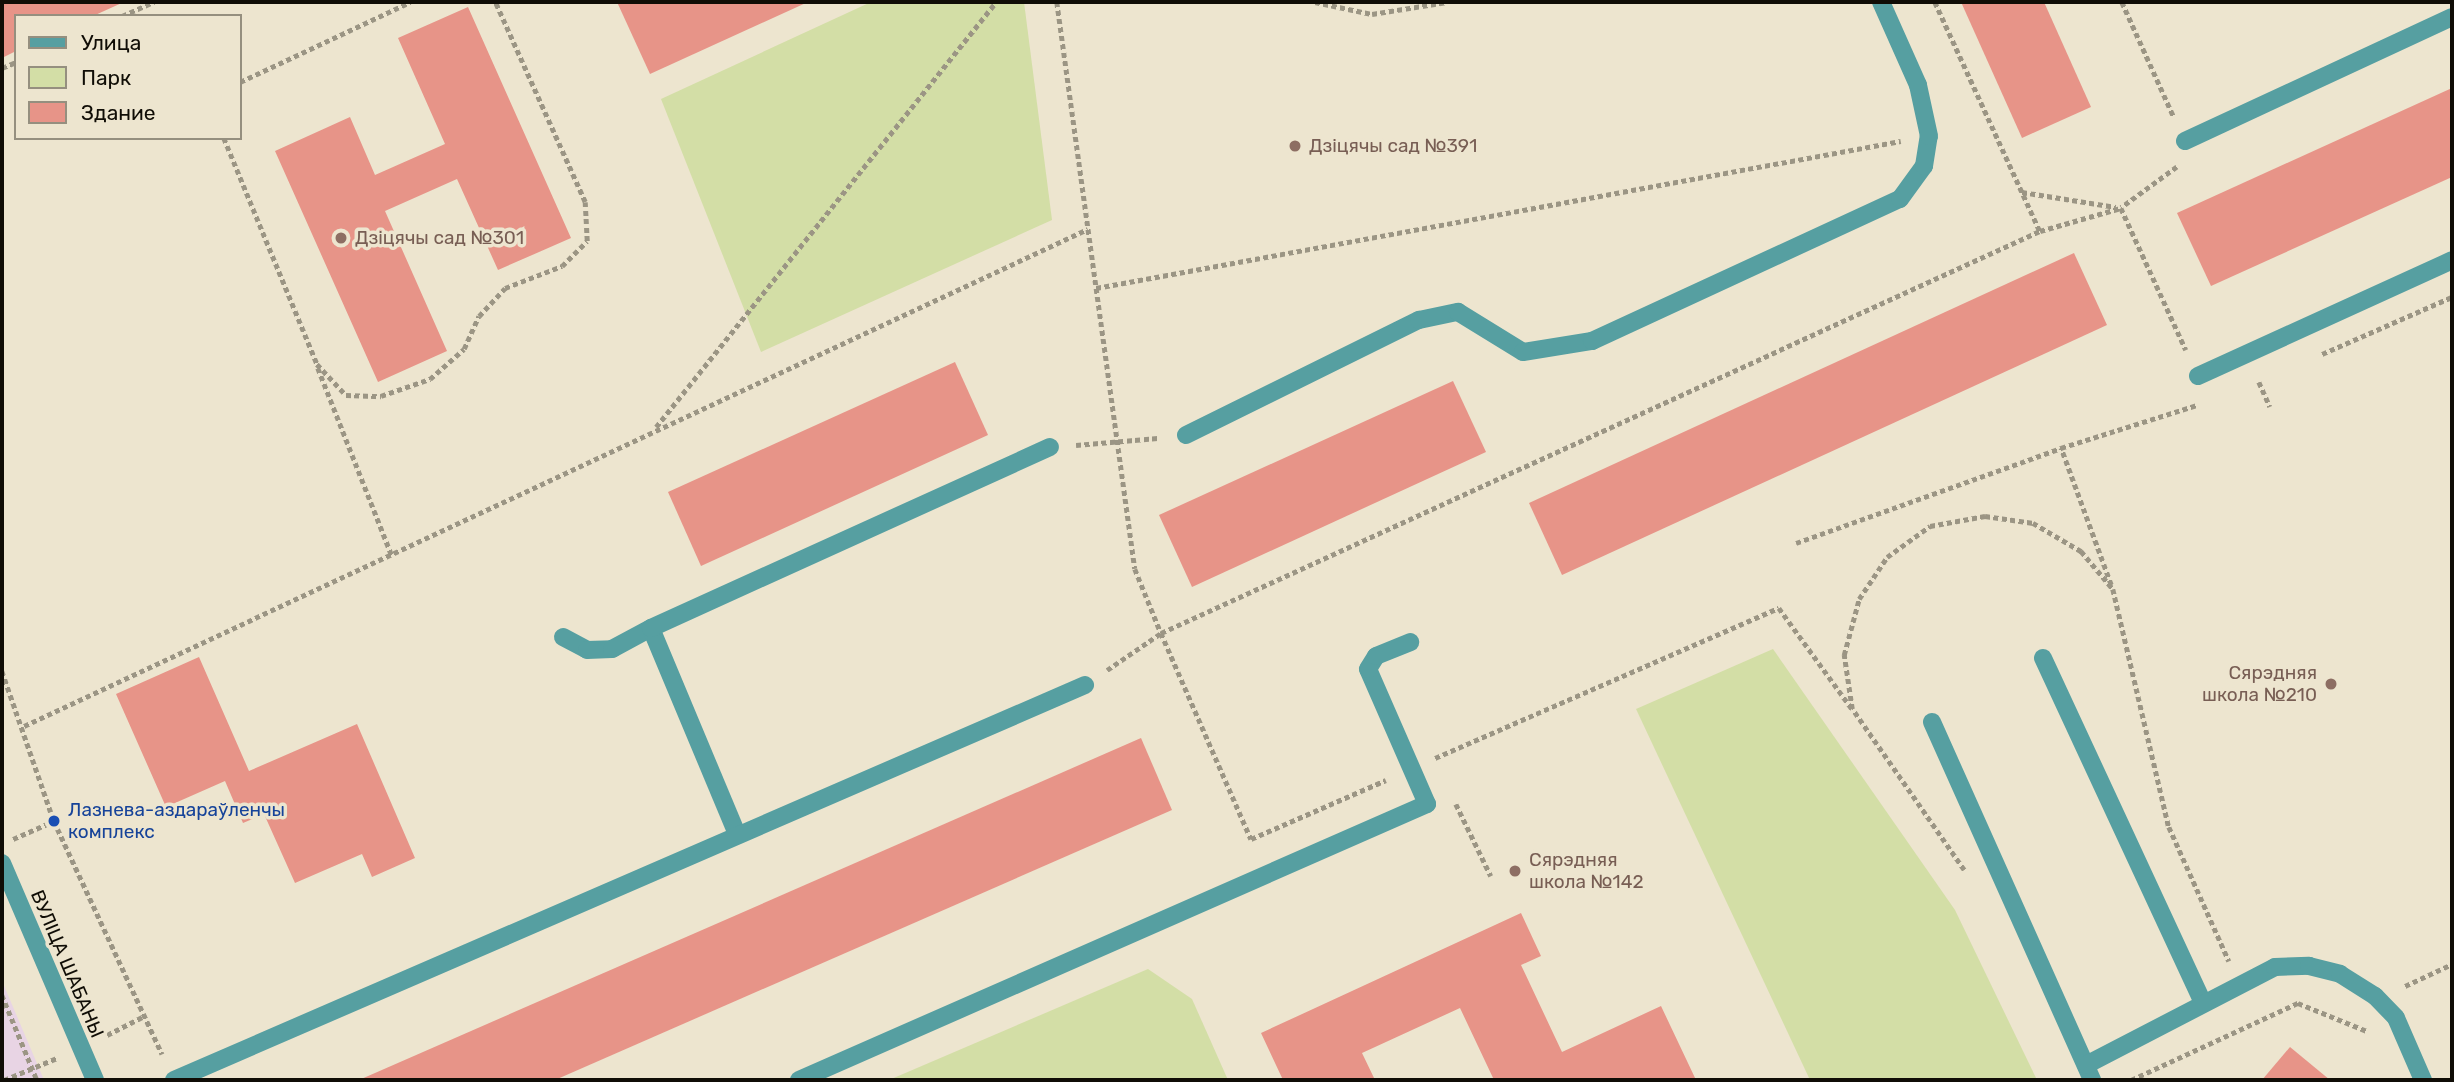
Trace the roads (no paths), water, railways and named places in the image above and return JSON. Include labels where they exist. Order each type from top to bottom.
[{"type":"street","points":[[1186,435],[1419,320],[1458,312],[1523,352],[1592,341],[1900,199],[1924,166],[1929,136],[1918,85],[1881,2]]},
{"type":"street","points":[[2185,141],[2452,17]]},
{"type":"street","points":[[2198,376],[2452,260]]},
{"type":"street","points":[[563,637],[587,650],[612,649],[651,628],[1051,447]]},
{"type":"street","points":[[651,628],[737,834]]},
{"type":"street","points":[[799,1080],[1427,804],[1368,669],[1376,656],[1410,642]]},
{"type":"street","points":[[2043,658],[2203,1003]]},
{"type":"street","points":[[174,1080],[1085,685]]},
{"type":"street","points":[[1932,722],[2089,1073],[2203,1003],[2275,967],[2309,966],[2340,974],[2396,1017],[2423,1080]]},
{"type":"street","name":"ВУЛІЦА ШАБАНЫ","points":[[2,863],[95,1080]]},
{"type":"place","name":"Дзіцячы сад №391","points":[[1295,146]]},
{"type":"place","name":"Дзіцячы сад №301","points":[[341,238]]},
{"type":"place","name":"Сярэдняя школа №210","points":[[2331,684]]},
{"type":"place","name":"Лазнева-аздараўленчы комплекс","points":[[54,821]]},
{"type":"place","name":"Сярэдняя школа №142","points":[[1515,871]]}]
